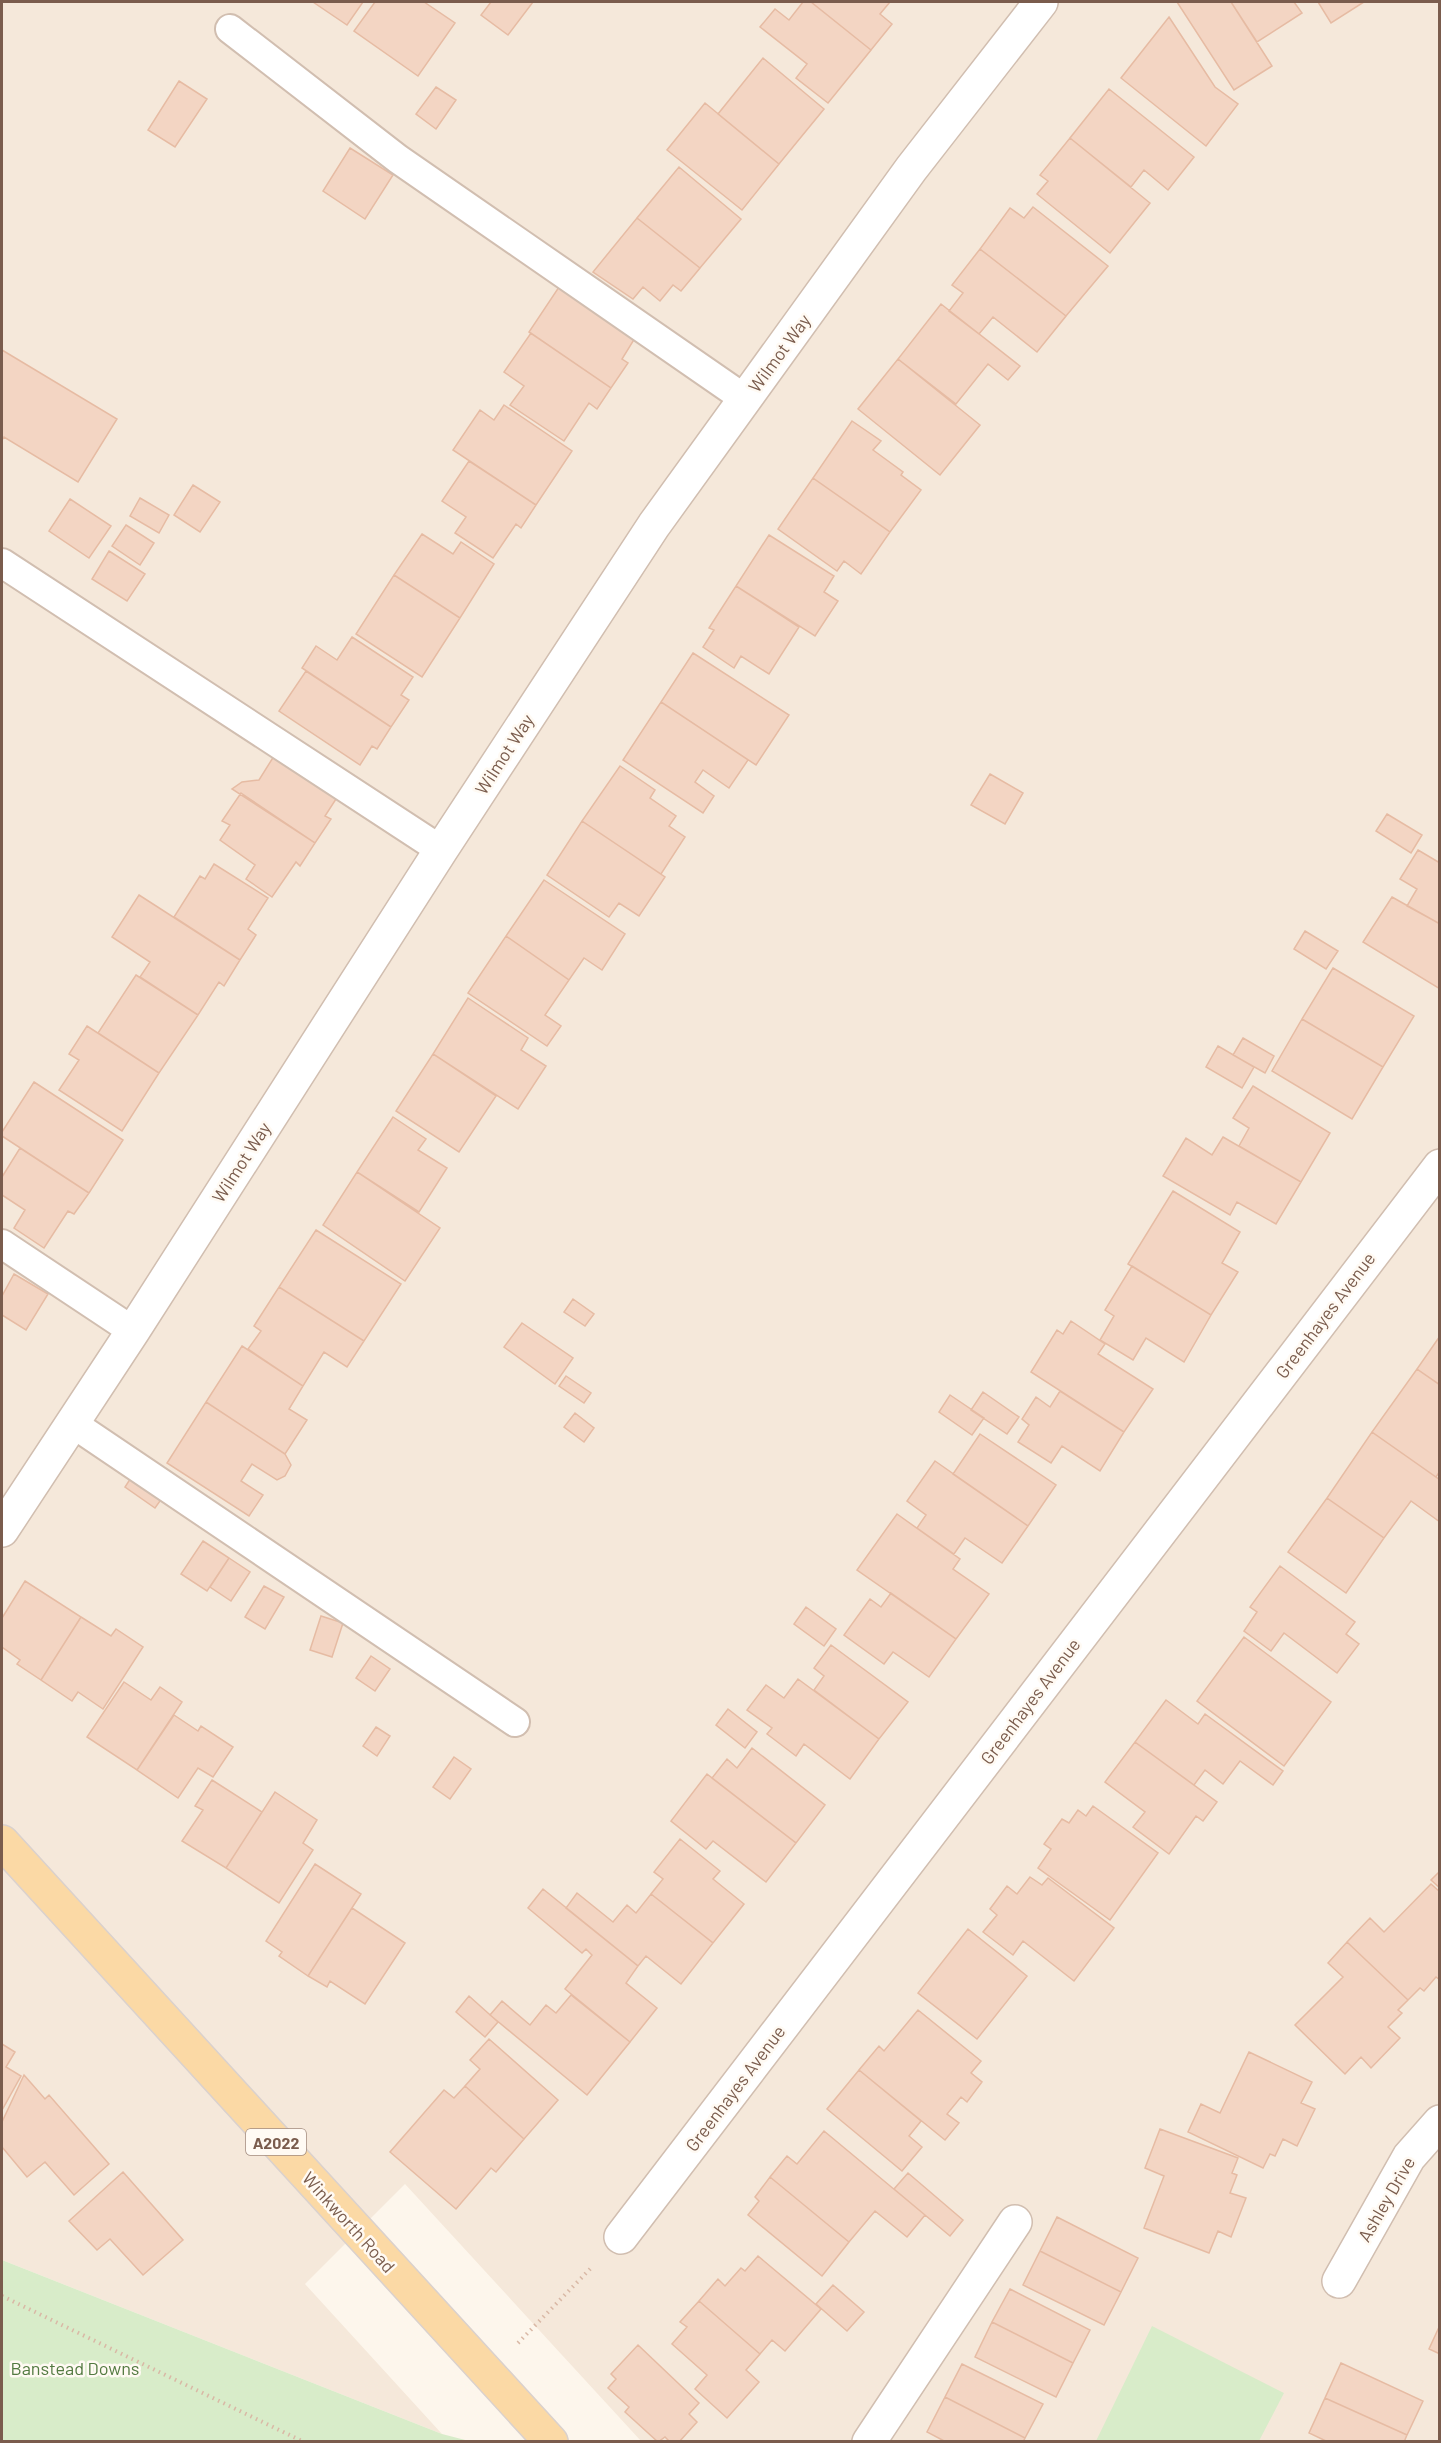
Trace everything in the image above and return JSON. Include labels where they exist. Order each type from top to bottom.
[{"type":"main road","name":"Winkworth Road","points":[[2,1842],[551,2442]]},
{"type":"street","name":"Wilmot Way","points":[[2,1530],[133,1331],[441,850],[654,525],[911,169],[1041,2]]},
{"type":"street","name":"Greenhayes Avenue","points":[[621,2237],[1440,1166]]},
{"type":"street","name":"Ashley Drive","points":[[1339,2280],[1409,2157],[1440,2122]]},
{"type":"street","points":[[869,2442],[1015,2222]]},
{"type":"lane","points":[[230,29],[398,159],[746,399]]},
{"type":"lane","points":[[2,563],[441,850]]},
{"type":"lane","points":[[2,1244],[133,1331]]},
{"type":"lane","points":[[72,1424],[515,1722]]},
{"type":"path","points":[[488,2374],[621,2237]]},
{"type":"path","points":[[2,2296],[304,2442]]},
{"type":"shaded area","points":[[2,2],[1439,2],[1439,2441],[641,2441],[405,2184],[305,2284],[442,2434],[2,2260]]},
{"type":"green space","name":"Banstead Downs","points":[[2,2260],[442,2434],[469,2441],[2,2441]]},
{"type":"green space","points":[[1152,2326],[1284,2393],[1259,2441],[1096,2441]]},
{"type":"building","points":[[313,2],[363,2],[347,25]]},
{"type":"building","points":[[375,2],[424,2],[455,23],[418,76],[354,31]]},
{"type":"building","points":[[491,2],[533,2],[508,35],[481,15]]},
{"type":"building","points":[[803,2],[811,2],[871,50],[828,103],[796,78],[807,64],[760,27],[775,9],[789,20]]},
{"type":"building","points":[[811,2],[890,2],[880,14],[892,24],[871,50]]},
{"type":"building","points":[[1177,2],[1231,2],[1272,66],[1234,90]]},
{"type":"building","points":[[1231,2],[1294,2],[1302,13],[1257,42]]},
{"type":"building","points":[[1318,2],[1364,2],[1331,23]]},
{"type":"building","points":[[1169,17],[1215,87],[1238,104],[1206,146],[1121,78]]},
{"type":"building","points":[[763,58],[824,109],[779,164],[718,114]]},
{"type":"building","points":[[179,81],[207,99],[175,147],[148,130]]},
{"type":"building","points":[[436,87],[456,100],[436,129],[416,114]]},
{"type":"building","points":[[1109,89],[1194,157],[1168,190],[1144,170],[1131,187],[1070,138]]},
{"type":"building","points":[[705,103],[779,164],[742,210],[667,150]]},
{"type":"building","points":[[1070,138],[1150,203],[1110,253],[1037,194],[1048,181],[1040,175]]},
{"type":"building","points":[[350,148],[393,175],[365,219],[323,191]]},
{"type":"building","points":[[679,167],[741,219],[700,268],[637,218]]},
{"type":"building","points":[[1033,207],[1108,266],[1066,316],[980,249],[1010,208],[1024,218]]},
{"type":"building","points":[[637,218],[700,268],[681,291],[673,285],[660,301],[643,287],[633,299],[593,272]]},
{"type":"building","points":[[980,249],[1066,316],[1037,352],[993,317],[979,334],[949,311],[963,293],[952,285]]},
{"type":"building","points":[[559,287],[635,338],[622,359],[628,363],[611,388],[529,332]]},
{"type":"building","points":[[941,304],[1020,366],[1008,380],[988,364],[956,404],[898,359]]},
{"type":"building","points":[[531,333],[611,388],[597,409],[589,403],[564,441],[510,405],[524,386],[504,372]]},
{"type":"building","points":[[2,350],[117,419],[78,482],[4,437],[2,440]]},
{"type":"building","points":[[898,359],[980,425],[940,475],[858,409]]},
{"type":"building","points":[[504,405],[572,451],[536,505],[453,450],[480,410],[494,420]]},
{"type":"building","points":[[852,421],[881,441],[873,450],[903,472],[901,475],[921,490],[890,532],[813,478]]},
{"type":"building","points":[[469,461],[536,505],[521,528],[516,524],[493,558],[455,533],[466,517],[442,501]]},
{"type":"building","points":[[813,478],[890,532],[861,574],[844,561],[837,571],[778,529]]},
{"type":"building","points":[[193,485],[220,502],[200,532],[174,515]]},
{"type":"building","points":[[140,498],[169,515],[159,533],[130,516]]},
{"type":"building","points":[[70,499],[111,526],[89,558],[49,531]]},
{"type":"building","points":[[126,525],[154,543],[140,565],[112,546]]},
{"type":"building","points":[[422,534],[453,554],[461,542],[494,564],[460,618],[394,575]]},
{"type":"building","points":[[769,535],[834,576],[824,592],[838,601],[815,636],[736,586]]},
{"type":"building","points":[[109,551],[145,574],[127,601],[92,579]]},
{"type":"building","points":[[394,575],[460,618],[422,677],[356,634]]},
{"type":"building","points":[[736,586],[799,627],[769,674],[741,656],[734,668],[703,647],[714,630],[709,628]]},
{"type":"building","points":[[352,637],[413,677],[401,695],[409,700],[391,727],[302,668],[316,646],[337,660]]},
{"type":"building","points":[[693,653],[789,715],[756,765],[661,702]]},
{"type":"building","points":[[306,671],[391,727],[377,749],[372,746],[360,765],[279,711]]},
{"type":"building","points":[[661,702],[748,760],[729,788],[703,770],[695,782],[714,796],[703,813],[623,760]]},
{"type":"building","points":[[274,756],[338,796],[325,816],[331,819],[315,843],[232,789],[242,782],[259,780]]},
{"type":"building","points":[[620,766],[655,790],[650,798],[676,816],[669,826],[685,837],[661,874],[582,821]]},
{"type":"building","points":[[990,774],[1023,793],[1005,824],[971,805]]},
{"type":"building","points":[[241,793],[315,843],[300,866],[296,862],[272,897],[246,879],[255,865],[220,840],[230,825],[222,821]]},
{"type":"building","points":[[1387,814],[1422,835],[1411,853],[1376,831]]},
{"type":"building","points":[[582,821],[665,877],[639,916],[619,903],[609,917],[547,875]]},
{"type":"building","points":[[1418,850],[1440,863],[1440,924],[1407,906],[1417,889],[1400,879]]},
{"type":"building","points":[[214,864],[268,898],[248,929],[256,935],[240,960],[174,917],[200,876],[205,879]]},
{"type":"building","points":[[544,880],[625,934],[602,970],[584,958],[569,980],[506,936]]},
{"type":"building","points":[[139,895],[240,960],[224,986],[219,982],[198,1015],[140,977],[150,962],[112,937]]},
{"type":"building","points":[[1392,897],[1440,924],[1440,989],[1363,942]]},
{"type":"building","points":[[1305,931],[1338,951],[1326,969],[1294,949]]},
{"type":"building","points":[[506,936],[569,980],[545,1015],[561,1026],[547,1046],[468,993]]},
{"type":"building","points":[[1333,968],[1414,1016],[1383,1067],[1302,1019]]},
{"type":"building","points":[[136,975],[198,1015],[159,1073],[98,1033]]},
{"type":"building","points":[[468,998],[528,1038],[521,1050],[546,1066],[518,1109],[433,1054]]},
{"type":"building","points":[[1302,1019],[1383,1067],[1352,1119],[1272,1071]]},
{"type":"building","points":[[87,1026],[159,1073],[122,1131],[59,1090],[79,1060],[69,1054]]},
{"type":"building","points":[[1243,1038],[1274,1056],[1265,1073],[1233,1055]]},
{"type":"building","points":[[1218,1046],[1254,1067],[1242,1088],[1206,1067]]},
{"type":"building","points":[[433,1054],[496,1096],[459,1152],[396,1111]]},
{"type":"building","points":[[34,1082],[123,1140],[89,1193],[2,1136],[2,1132]]},
{"type":"building","points":[[1253,1086],[1330,1133],[1301,1182],[1239,1146],[1249,1128],[1233,1118]]},
{"type":"building","points":[[393,1117],[426,1139],[418,1150],[447,1168],[419,1212],[357,1172]]},
{"type":"building","points":[[1223,1137],[1301,1182],[1276,1224],[1237,1202],[1230,1215],[1163,1176],[1186,1138],[1212,1155]]},
{"type":"building","points":[[20,1148],[89,1193],[74,1214],[68,1211],[44,1248],[14,1228],[25,1210],[2,1195],[2,1177]]},
{"type":"building","points":[[357,1172],[440,1228],[405,1281],[323,1225]]},
{"type":"building","points":[[1173,1191],[1240,1232],[1222,1263],[1238,1272],[1211,1315],[1128,1264]]},
{"type":"building","points":[[316,1230],[401,1284],[364,1341],[279,1287]]},
{"type":"building","points":[[1132,1266],[1211,1315],[1184,1362],[1146,1338],[1133,1360],[1100,1340],[1114,1316],[1105,1310]]},
{"type":"building","points":[[14,1274],[48,1294],[26,1330],[2,1315],[2,1296]]},
{"type":"building","points":[[279,1287],[364,1341],[347,1367],[324,1352],[303,1386],[248,1349],[261,1331],[254,1326]]},
{"type":"building","points":[[573,1299],[594,1314],[585,1326],[564,1312]]},
{"type":"building","points":[[1071,1321],[1105,1344],[1098,1354],[1153,1389],[1124,1432],[1031,1372],[1057,1330],[1063,1334]]},
{"type":"building","points":[[522,1323],[573,1358],[555,1384],[504,1347]]},
{"type":"building","points":[[1440,1336],[1440,1385],[1417,1369]]},
{"type":"building","points":[[242,1346],[303,1386],[289,1409],[307,1420],[285,1454],[206,1402]]},
{"type":"building","points":[[1417,1369],[1440,1385],[1440,1471],[1436,1477],[1372,1432]]},
{"type":"building","points":[[566,1376],[591,1393],[584,1403],[559,1386]]},
{"type":"building","points":[[1060,1391],[1124,1432],[1100,1471],[1062,1446],[1051,1463],[1018,1442],[1029,1425],[1022,1419],[1036,1397],[1050,1407]]},
{"type":"building","points":[[983,1392],[1019,1417],[1007,1434],[971,1410]]},
{"type":"building","points":[[950,1395],[984,1418],[972,1435],[939,1412]]},
{"type":"building","points":[[206,1402],[285,1454],[291,1465],[285,1476],[277,1480],[252,1464],[241,1481],[263,1495],[249,1516],[167,1463]]},
{"type":"building","points":[[575,1413],[594,1428],[584,1442],[564,1427]]},
{"type":"building","points":[[1372,1432],[1440,1480],[1440,1522],[1411,1501],[1384,1538],[1327,1498]]},
{"type":"building","points":[[980,1434],[1056,1485],[1028,1526],[953,1474]]},
{"type":"building","points":[[935,1461],[1028,1526],[1002,1563],[965,1538],[954,1554],[917,1528],[926,1515],[907,1501]]},
{"type":"building","points":[[134,1473],[165,1494],[155,1508],[125,1487]]},
{"type":"building","points":[[1327,1498],[1384,1538],[1346,1593],[1288,1552]]},
{"type":"building","points":[[897,1514],[960,1559],[953,1569],[989,1594],[956,1639],[857,1570]]},
{"type":"building","points":[[203,1541],[229,1558],[207,1591],[181,1574]]},
{"type":"building","points":[[229,1558],[250,1572],[231,1601],[210,1587]]},
{"type":"building","points":[[1280,1566],[1355,1622],[1346,1634],[1359,1644],[1337,1673],[1284,1633],[1271,1651],[1244,1631],[1257,1612],[1250,1607]]},
{"type":"building","points":[[25,1581],[81,1617],[41,1680],[17,1664],[20,1660],[2,1647],[2,1618]]},
{"type":"building","points":[[264,1586],[284,1597],[265,1629],[245,1617]]},
{"type":"building","points":[[891,1593],[956,1639],[929,1677],[893,1652],[884,1664],[844,1635],[870,1599],[881,1607]]},
{"type":"building","points":[[806,1607],[836,1629],[824,1646],[794,1624]]},
{"type":"building","points":[[321,1616],[343,1623],[332,1657],[310,1650]]},
{"type":"building","points":[[81,1617],[111,1636],[116,1629],[143,1647],[103,1709],[78,1692],[72,1701],[41,1680]]},
{"type":"building","points":[[1244,1637],[1331,1702],[1284,1766],[1197,1701]]},
{"type":"building","points":[[831,1645],[908,1702],[879,1739],[814,1690],[824,1676],[814,1668]]},
{"type":"building","points":[[371,1656],[390,1669],[375,1691],[356,1678]]},
{"type":"building","points":[[798,1679],[879,1739],[850,1779],[804,1744],[796,1756],[767,1734],[772,1728],[747,1710],[766,1685],[784,1698]]},
{"type":"building","points":[[124,1682],[151,1700],[160,1687],[182,1702],[137,1770],[87,1737]]},
{"type":"building","points":[[1166,1700],[1198,1724],[1205,1714],[1283,1771],[1273,1785],[1240,1761],[1223,1784],[1205,1770],[1194,1785],[1135,1742]]},
{"type":"building","points":[[728,1709],[757,1732],[745,1748],[716,1725]]},
{"type":"building","points":[[174,1715],[198,1731],[201,1726],[233,1747],[213,1777],[198,1768],[178,1798],[137,1770]]},
{"type":"building","points":[[376,1727],[390,1736],[377,1756],[363,1746]]},
{"type":"building","points":[[1135,1742],[1217,1802],[1203,1821],[1196,1816],[1169,1854],[1133,1827],[1145,1812],[1105,1782]]},
{"type":"building","points":[[752,1748],[825,1805],[796,1843],[712,1778],[727,1759],[737,1768]]},
{"type":"building","points":[[454,1757],[471,1769],[450,1799],[433,1787]]},
{"type":"building","points":[[707,1774],[796,1843],[766,1882],[713,1841],[706,1849],[671,1821]]},
{"type":"building","points":[[212,1780],[262,1812],[226,1868],[182,1841],[203,1810],[195,1806]]},
{"type":"building","points":[[275,1792],[317,1820],[303,1843],[313,1850],[279,1903],[226,1868]]},
{"type":"building","points":[[1093,1806],[1158,1853],[1110,1920],[1038,1868],[1051,1849],[1044,1844],[1062,1819],[1069,1823],[1078,1810],[1086,1816]]},
{"type":"building","points":[[680,1839],[720,1871],[713,1879],[744,1904],[713,1943],[651,1894],[663,1879],[654,1872]]},
{"type":"building","points":[[315,1864],[361,1894],[308,1976],[279,1956],[282,1952],[266,1941]]},
{"type":"building","points":[[1440,1871],[1440,1888],[1431,1880]]},
{"type":"building","points":[[1030,1877],[1042,1885],[1048,1878],[1114,1928],[1074,1981],[1023,1941],[1013,1955],[983,1932],[997,1915],[990,1909],[1007,1886],[1017,1894]]},
{"type":"building","points":[[1431,1884],[1440,1892],[1440,1980],[1436,1977],[1424,1991],[1420,1988],[1408,2000],[1347,1942],[1370,1918],[1384,1932]]},
{"type":"building","points":[[543,1889],[638,1966],[626,1983],[657,2008],[630,2042],[565,1989],[592,1955],[586,1949],[582,1953],[528,1908]]},
{"type":"building","points":[[577,1893],[613,1922],[627,1905],[636,1913],[651,1894],[713,1943],[681,1984],[646,1956],[638,1966],[566,1908]]},
{"type":"building","points":[[352,1908],[405,1943],[365,2004],[330,1981],[327,1987],[308,1976]]},
{"type":"building","points":[[968,1929],[1027,1976],[977,2039],[918,1993]]},
{"type":"building","points":[[1347,1942],[1408,2000],[1398,2010],[1402,2013],[1388,2027],[1400,2038],[1371,2068],[1361,2057],[1345,2074],[1295,2025],[1343,1977],[1328,1963]]},
{"type":"building","points":[[571,1995],[630,2042],[587,2095],[490,2015],[502,2001],[530,2025],[546,2005],[556,2013]]},
{"type":"building","points":[[469,1996],[498,2022],[485,2037],[456,2012]]},
{"type":"building","points":[[918,2010],[981,2061],[971,2073],[982,2082],[967,2102],[961,2097],[947,2114],[959,2123],[945,2140],[859,2070],[879,2046],[884,2051]]},
{"type":"building","points":[[489,2039],[558,2100],[524,2139],[465,2086],[480,2069],[470,2060]]},
{"type":"building","points":[[2,2044],[15,2052],[6,2067],[21,2076],[2,2110]]},
{"type":"building","points":[[1249,2052],[1312,2082],[1301,2103],[1315,2109],[1297,2146],[1283,2139],[1275,2156],[1270,2154],[1263,2168],[1188,2132],[1201,2104],[1220,2113]]},
{"type":"building","points":[[859,2070],[921,2121],[909,2136],[922,2147],[902,2171],[827,2109]]},
{"type":"building","points":[[24,2075],[45,2099],[49,2095],[109,2164],[74,2195],[45,2162],[27,2177],[2,2147],[2,2122]]},
{"type":"building","points":[[465,2086],[524,2139],[496,2172],[491,2168],[456,2209],[390,2152],[444,2090],[454,2098]]},
{"type":"building","points":[[1160,2129],[1238,2158],[1232,2173],[1237,2175],[1230,2193],[1246,2198],[1231,2237],[1218,2231],[1209,2253],[1144,2228],[1164,2176],[1145,2168]]},
{"type":"building","points":[[824,2131],[925,2215],[907,2237],[875,2211],[849,2242],[770,2177],[787,2156],[797,2164]]},
{"type":"building","points":[[123,2172],[183,2240],[143,2275],[110,2239],[97,2250],[69,2221]]},
{"type":"building","points":[[908,2173],[963,2220],[950,2236],[894,2189]]},
{"type":"building","points":[[770,2177],[849,2242],[822,2276],[748,2215],[759,2201],[755,2197]]},
{"type":"building","points":[[1057,2217],[1138,2258],[1121,2292],[1040,2251]]},
{"type":"building","points":[[1040,2251],[1121,2292],[1104,2325],[1023,2285]]},
{"type":"building","points":[[758,2256],[821,2309],[785,2351],[772,2340],[760,2354],[699,2301],[718,2279],[725,2286],[741,2268],[745,2271]]},
{"type":"building","points":[[833,2285],[864,2312],[847,2331],[816,2304]]},
{"type":"building","points":[[1010,2289],[1090,2330],[1073,2363],[992,2322]]},
{"type":"building","points":[[699,2301],[760,2354],[746,2370],[759,2382],[727,2418],[695,2389],[707,2375],[672,2344],[687,2327],[680,2322]]},
{"type":"building","points":[[992,2322],[1073,2363],[1056,2397],[975,2357]]},
{"type":"building","points":[[1440,2325],[1440,2354],[1429,2349]]},
{"type":"building","points":[[638,2345],[699,2403],[689,2414],[697,2422],[679,2442],[670,2442],[665,2437],[658,2442],[625,2412],[629,2407],[608,2388],[616,2379],[611,2374]]},
{"type":"building","points":[[1341,2363],[1423,2401],[1407,2435],[1325,2398]]},
{"type":"building","points":[[962,2364],[1043,2404],[1025,2438],[945,2397]]},
{"type":"building","points":[[945,2397],[1025,2438],[1023,2442],[946,2442],[927,2432]]},
{"type":"building","points":[[1325,2398],[1407,2435],[1404,2442],[1328,2442],[1309,2433]]}]
